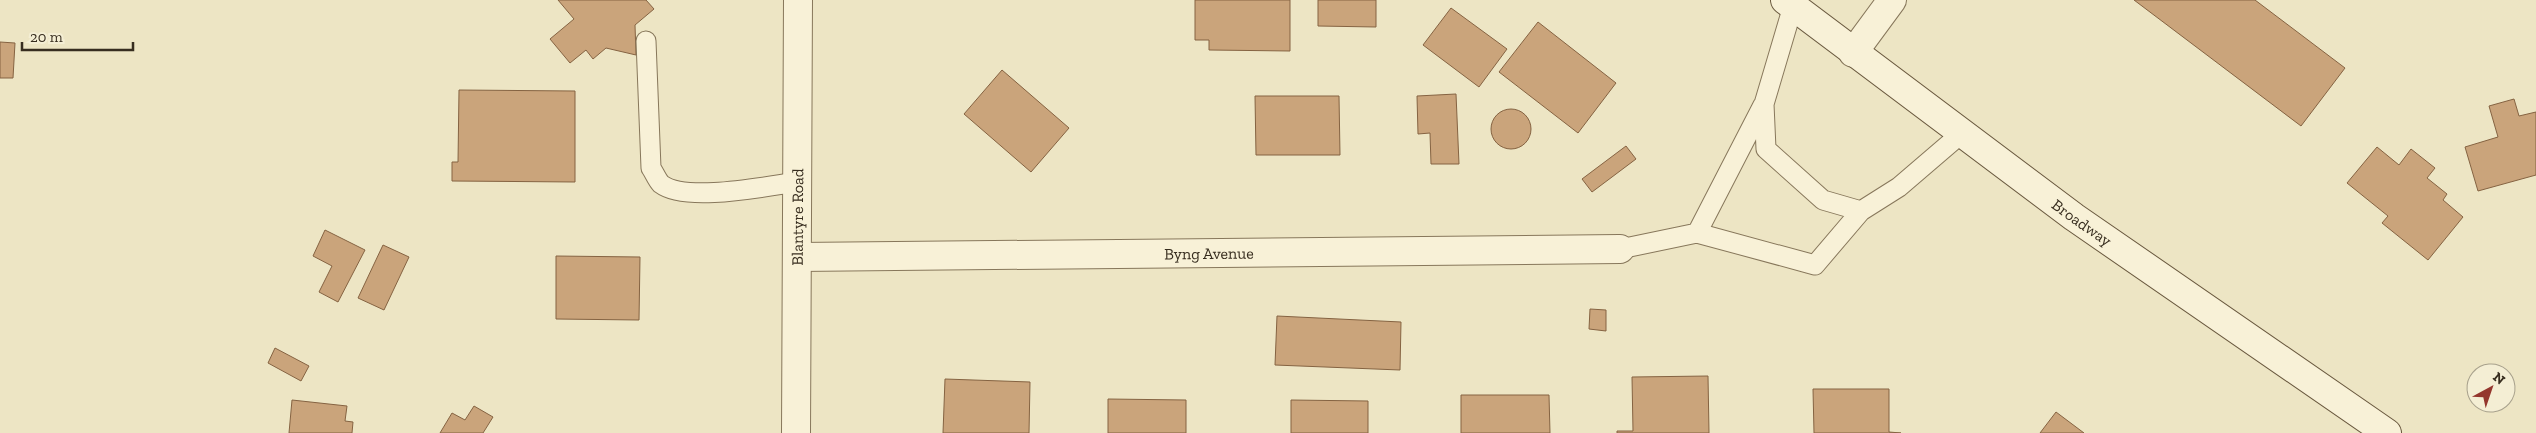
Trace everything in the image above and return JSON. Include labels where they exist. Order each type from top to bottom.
[{"type":"street","name":"Blantyre Road","points":[[796,433],[798,0]]},
{"type":"street","points":[[1853,53],[1892,0]]},
{"type":"street","name":"Broadway","points":[[1789,3],[1853,53],[2074,217],[2387,433]]},
{"type":"street","name":"Byng Avenue","points":[[798,257],[1620,249]]},
{"type":"lane","points":[[1697,233],[1764,104],[1789,3]]},
{"type":"lane","points":[[646,41],[651,168],[661,184],[682,193],[701,194],[798,182]]},
{"type":"lane","points":[[1764,104],[1766,149],[1823,200],[1861,211]]},
{"type":"lane","points":[[1620,249],[1697,233],[1816,265],[1861,211],[1898,187],[1962,133]]},
{"type":"building","points":[[558,0],[646,0],[654,9],[635,25],[636,55],[606,48],[593,59],[586,50],[570,63],[550,39],[574,19]]},
{"type":"building","points":[[1195,0],[1290,0],[1290,51],[1209,50],[1209,40],[1195,40]]},
{"type":"building","points":[[1318,0],[1376,0],[1376,27],[1318,26]]},
{"type":"building","points":[[2134,0],[2255,0],[2345,68],[2301,126]]},
{"type":"building","points":[[1451,8],[1507,49],[1479,87],[1423,45]]},
{"type":"building","points":[[1538,22],[1616,83],[1578,133],[1499,72]]},
{"type":"building","points":[[0,42],[15,43],[13,78],[0,78]]},
{"type":"building","points":[[1002,70],[1069,128],[1031,172],[964,114]]},
{"type":"building","points":[[459,90],[575,91],[575,182],[452,181],[452,162],[458,162]]},
{"type":"building","points":[[1456,94],[1459,164],[1431,164],[1430,133],[1418,134],[1417,96]]},
{"type":"building","points":[[1255,96],[1339,96],[1340,155],[1256,155]]},
{"type":"building","points":[[2514,99],[2519,116],[2536,112],[2536,175],[2478,191],[2465,147],[2498,137],[2489,106]]},
{"type":"building","points":[[1507,109],[1515,109],[1522,112],[1528,118],[1531,129],[1528,140],[1522,146],[1515,149],[1507,149],[1500,146],[1494,140],[1491,133],[1491,125],[1494,118],[1500,112]]},
{"type":"building","points":[[1626,146],[1636,159],[1592,192],[1582,179]]},
{"type":"building","points":[[2377,147],[2399,165],[2411,149],[2435,168],[2427,178],[2447,194],[2443,200],[2463,217],[2428,260],[2382,223],[2388,216],[2347,183]]},
{"type":"building","points":[[325,230],[365,250],[338,302],[319,292],[332,266],[313,256]]},
{"type":"building","points":[[383,245],[409,257],[384,310],[358,298]]},
{"type":"building","points":[[556,256],[640,257],[639,320],[556,319]]},
{"type":"building","points":[[1590,309],[1606,310],[1606,331],[1589,329]]},
{"type":"building","points":[[1277,316],[1401,322],[1400,370],[1275,365]]},
{"type":"building","points":[[275,348],[309,366],[301,381],[268,363]]},
{"type":"building","points":[[1708,376],[1709,433],[1617,433],[1617,431],[1633,431],[1632,377]]},
{"type":"building","points":[[945,379],[1030,382],[1029,433],[943,433]]},
{"type":"building","points":[[1813,389],[1889,389],[1889,432],[1901,433],[1814,433]]},
{"type":"building","points":[[1461,395],[1549,395],[1550,433],[1461,433]]},
{"type":"building","points":[[1108,399],[1186,400],[1186,433],[1108,433]]},
{"type":"building","points":[[292,400],[347,406],[345,421],[353,422],[352,433],[289,433]]},
{"type":"building","points":[[1291,400],[1368,401],[1368,433],[1291,433]]},
{"type":"building","points":[[474,406],[493,417],[483,433],[440,433],[452,413],[465,420]]},
{"type":"building","points":[[2056,412],[2084,433],[2040,433]]}]
